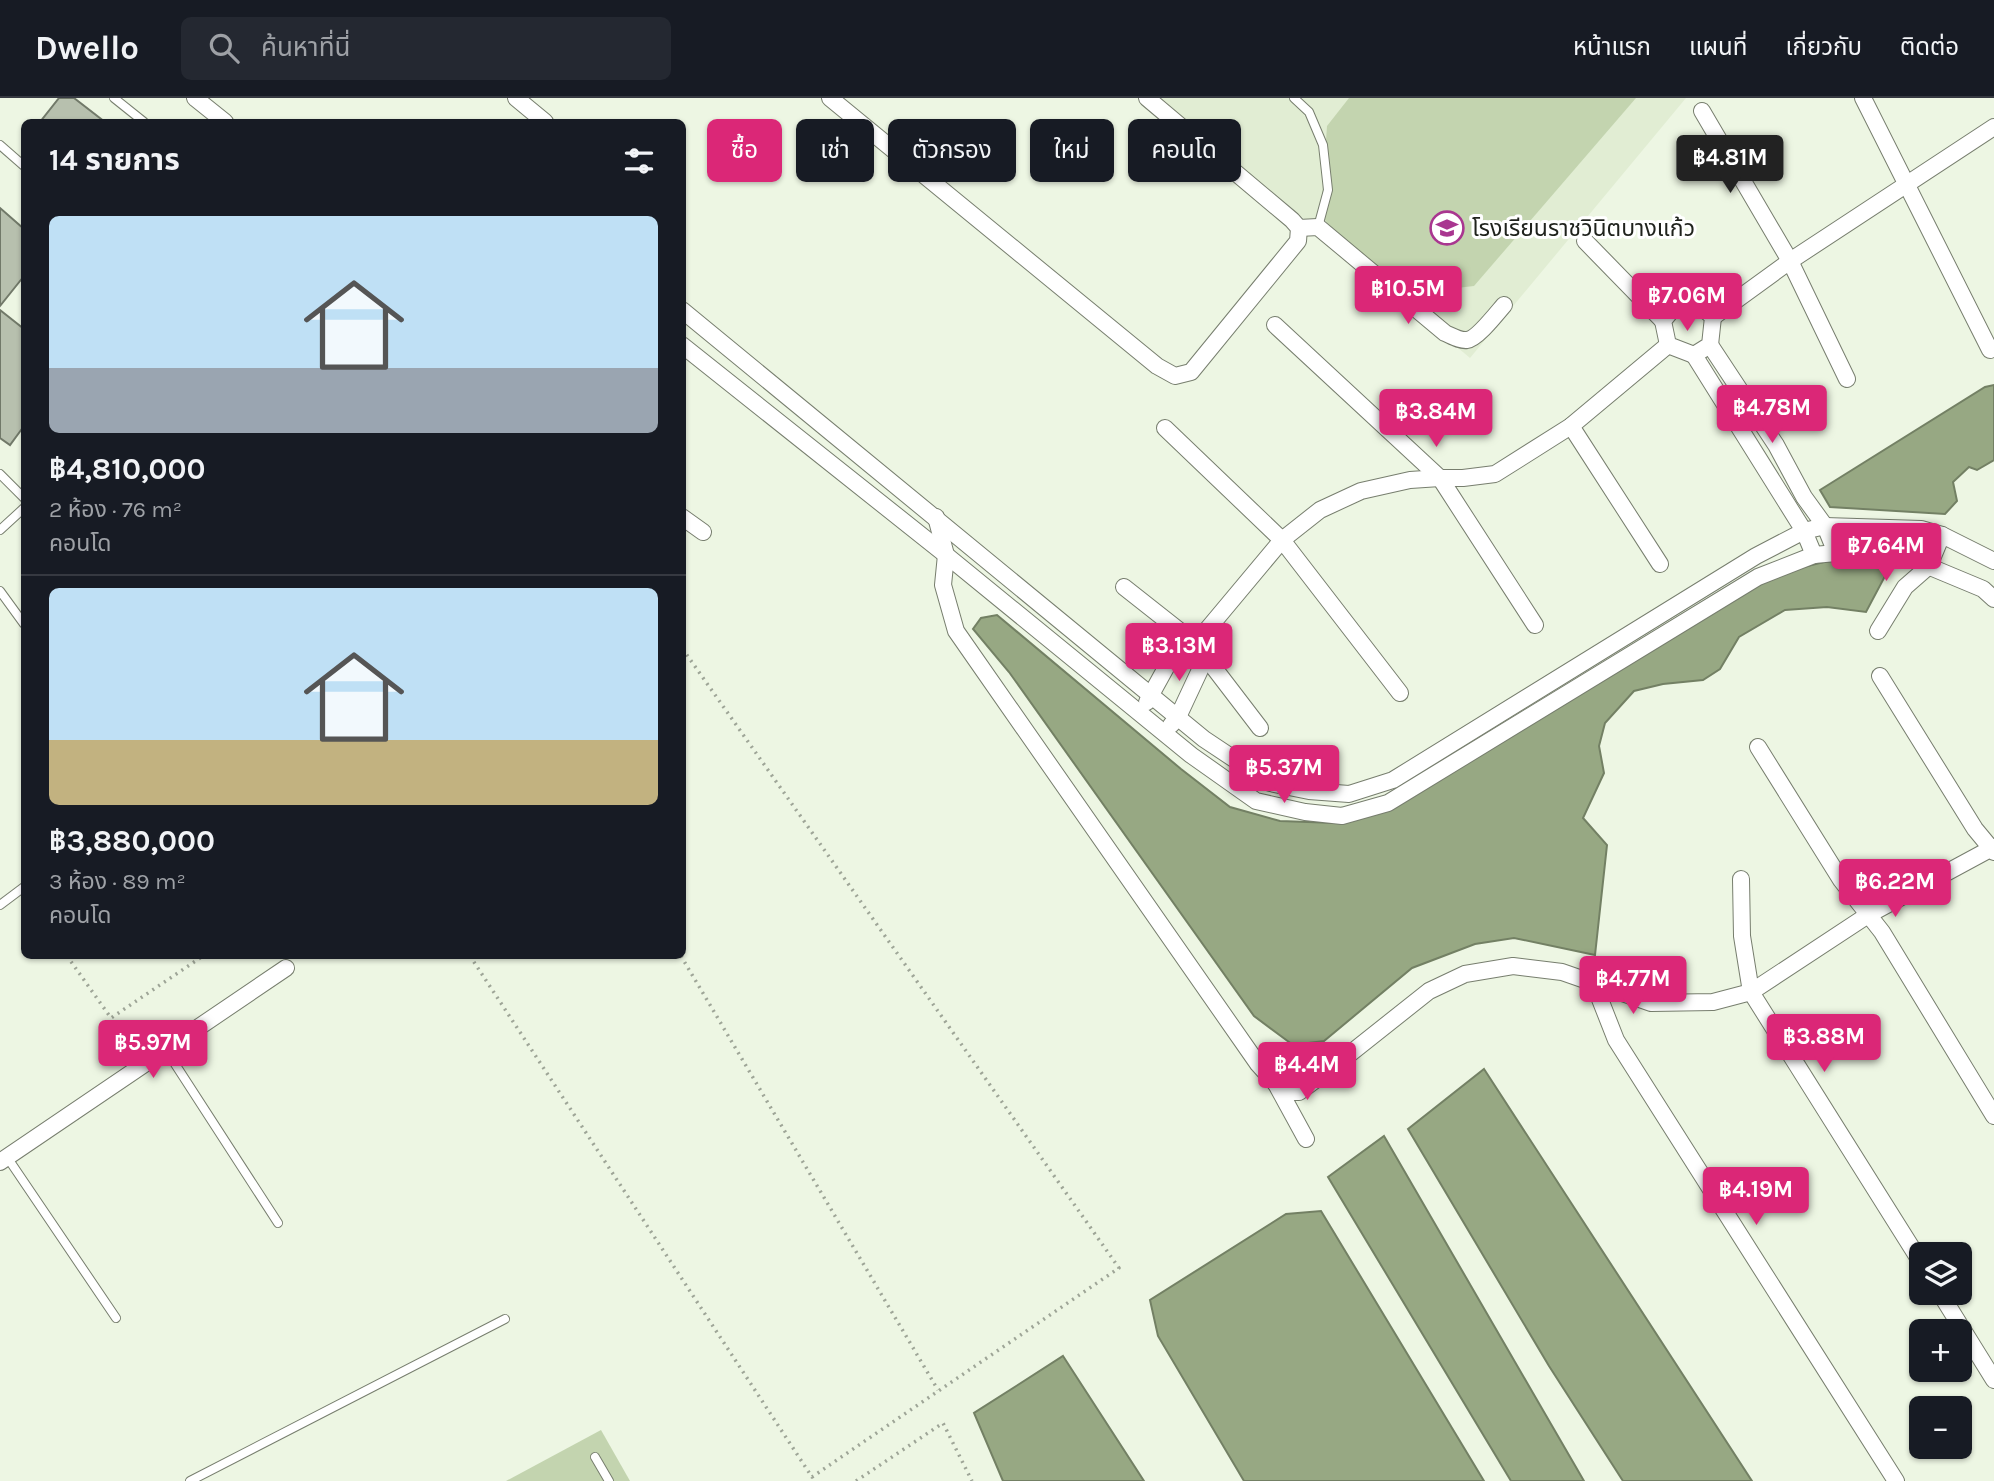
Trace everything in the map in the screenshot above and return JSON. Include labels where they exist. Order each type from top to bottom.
[{"type":"street","points":[[195,98],[221,119]]},
{"type":"street","points":[[516,98],[541,119]]},
{"type":"street","points":[[830,98],[1157,366],[1175,376],[1191,372],[1298,241],[1299,228],[1147,98]]},
{"type":"street","points":[[1863,98],[1990,350]]},
{"type":"street","points":[[1702,111],[1790,261],[1847,379]]},
{"type":"street","points":[[1836,553],[1825,526],[1804,497],[1776,445],[1710,345],[1713,317],[1790,261],[1994,127]]},
{"type":"street","points":[[1299,228],[1318,227],[1446,333],[1456,338],[1466,341],[1473,338],[1504,305]]},
{"type":"street","points":[[1585,241],[1663,321],[1668,345]]},
{"type":"street","points":[[1663,321],[1676,305],[1697,303],[1713,317]]},
{"type":"street","points":[[686,313],[1204,739],[1270,783],[1309,791],[1349,794],[1393,780],[1756,556],[1804,531],[1825,526],[1921,530],[1942,535],[1994,561],[1989,594],[1899,554],[1814,555],[1758,577],[1388,803],[1342,816],[1305,812],[1256,800],[1191,755],[686,348]]},
{"type":"street","points":[[1275,325],[1440,478],[1535,625]]},
{"type":"street","points":[[1668,345],[1694,355],[1804,531],[1814,555]]},
{"type":"street","points":[[1184,635],[1206,631],[1282,540],[1320,510],[1361,491],[1410,481],[1495,474],[1571,426],[1668,345]]},
{"type":"street","points":[[1694,355],[1710,345]]},
{"type":"street","points":[[1571,426],[1660,564]]},
{"type":"street","points":[[1165,428],[1282,540],[1400,692]]},
{"type":"street","points":[[936,517],[946,555],[943,585],[956,631],[1258,1064],[1287,1092],[1299,1091],[1429,991],[1465,974],[1513,966],[1562,972],[1651,1003],[1713,1002],[1751,992],[1868,915],[1993,849],[1975,829],[1880,676]]},
{"type":"street","points":[[686,520],[703,532]]},
{"type":"street","points":[[1878,631],[1905,587],[1929,566],[1942,535]]},
{"type":"street","points":[[1124,587],[1195,643],[1260,728]]},
{"type":"street","points":[[1163,733],[1178,717],[1206,657],[1206,631]]},
{"type":"street","points":[[1139,713],[1152,695],[1184,635]]},
{"type":"street","points":[[1543,688],[1556,701]]},
{"type":"street","points":[[1191,755],[1204,739]]},
{"type":"street","points":[[1758,747],[1841,880],[1882,932],[1994,1116]]},
{"type":"street","points":[[1741,879],[1742,936],[1751,992],[1909,1243]]},
{"type":"street","points":[[4,1159],[286,968]]},
{"type":"street","points":[[1594,984],[1616,1040],[1896,1481]]},
{"type":"street","points":[[1276,1084],[1306,1139]]},
{"type":"street","points":[[1947,1305],[1994,1380]]},
{"type":"lane","points":[[114,98],[139,119]]},
{"type":"lane","points":[[1294,98],[1309,112],[1323,145],[1328,190],[1318,227]]},
{"type":"lane","points":[[0,145],[21,163]]},
{"type":"lane","points":[[0,474],[21,495]]},
{"type":"lane","points":[[0,530],[21,511]]},
{"type":"lane","points":[[0,591],[21,620]]},
{"type":"lane","points":[[0,905],[21,889]]},
{"type":"lane","points":[[166,1050],[278,1223]]},
{"type":"lane","points":[[4,1159],[116,1318]]},
{"type":"lane","points":[[194,1480],[505,1319]]},
{"type":"lane","points":[[595,1457],[609,1481]]},
{"type":"path","points":[[472,959],[813,1479],[1119,1268],[686,654]]},
{"type":"path","points":[[69,959],[111,1018],[199,959]]},
{"type":"path","points":[[683,959],[938,1391]]},
{"type":"path","points":[[856,1481],[943,1423],[972,1481]]},
{"type":"shaded area","name":"โรงเรียนราชวินิตบางแก้ว","points":[[1160,98],[1686,98],[1470,358],[1241,166],[1241,119],[1185,119]]},
{"type":"shaded area","name":"โรงเรียนราชวินิตบางแก้ว","points":[[1349,98],[1636,98],[1474,286],[1439,290],[1384,282],[1356,260],[1321,215],[1327,126]]},
{"type":"shaded area","points":[[1994,385],[1994,460],[1977,470],[1969,467],[1953,482],[1957,501],[1945,514],[1830,507],[1820,490],[1985,387]]},
{"type":"shaded area","points":[[1857,554],[1892,563],[1866,612],[1827,607],[1785,610],[1739,637],[1720,669],[1703,680],[1663,684],[1634,691],[1605,723],[1599,746],[1604,773],[1583,818],[1607,845],[1595,955],[1514,938],[1475,944],[1412,968],[1324,1041],[1293,1045],[1254,1016],[1009,672],[973,629],[981,618],[997,615],[1230,807],[1280,821],[1335,823],[1386,805],[1767,576]]},
{"type":"shaded area","points":[[1484,1069],[1752,1481],[1623,1481],[1549,1366],[1408,1129]]},
{"type":"shaded area","points":[[1384,1136],[1584,1481],[1511,1481],[1328,1177]]},
{"type":"shaded area","points":[[1321,1211],[1484,1481],[1244,1481],[1158,1336],[1150,1300],[1286,1214]]},
{"type":"shaded area","points":[[1063,1356],[1144,1481],[1003,1481],[974,1413]]},
{"type":"shaded area","points":[[601,1430],[630,1481],[506,1481]]},
{"type":"building","points":[[59,98],[74,98],[101,119],[42,119]]},
{"type":"building","points":[[0,208],[21,226],[21,280],[0,306]]},
{"type":"building","points":[[0,310],[21,327],[21,430],[10,445],[0,438]]},
{"type":"place","name":"โรงเรียนราชวินิตบางแก้ว","points":[[1447,228]]}]
